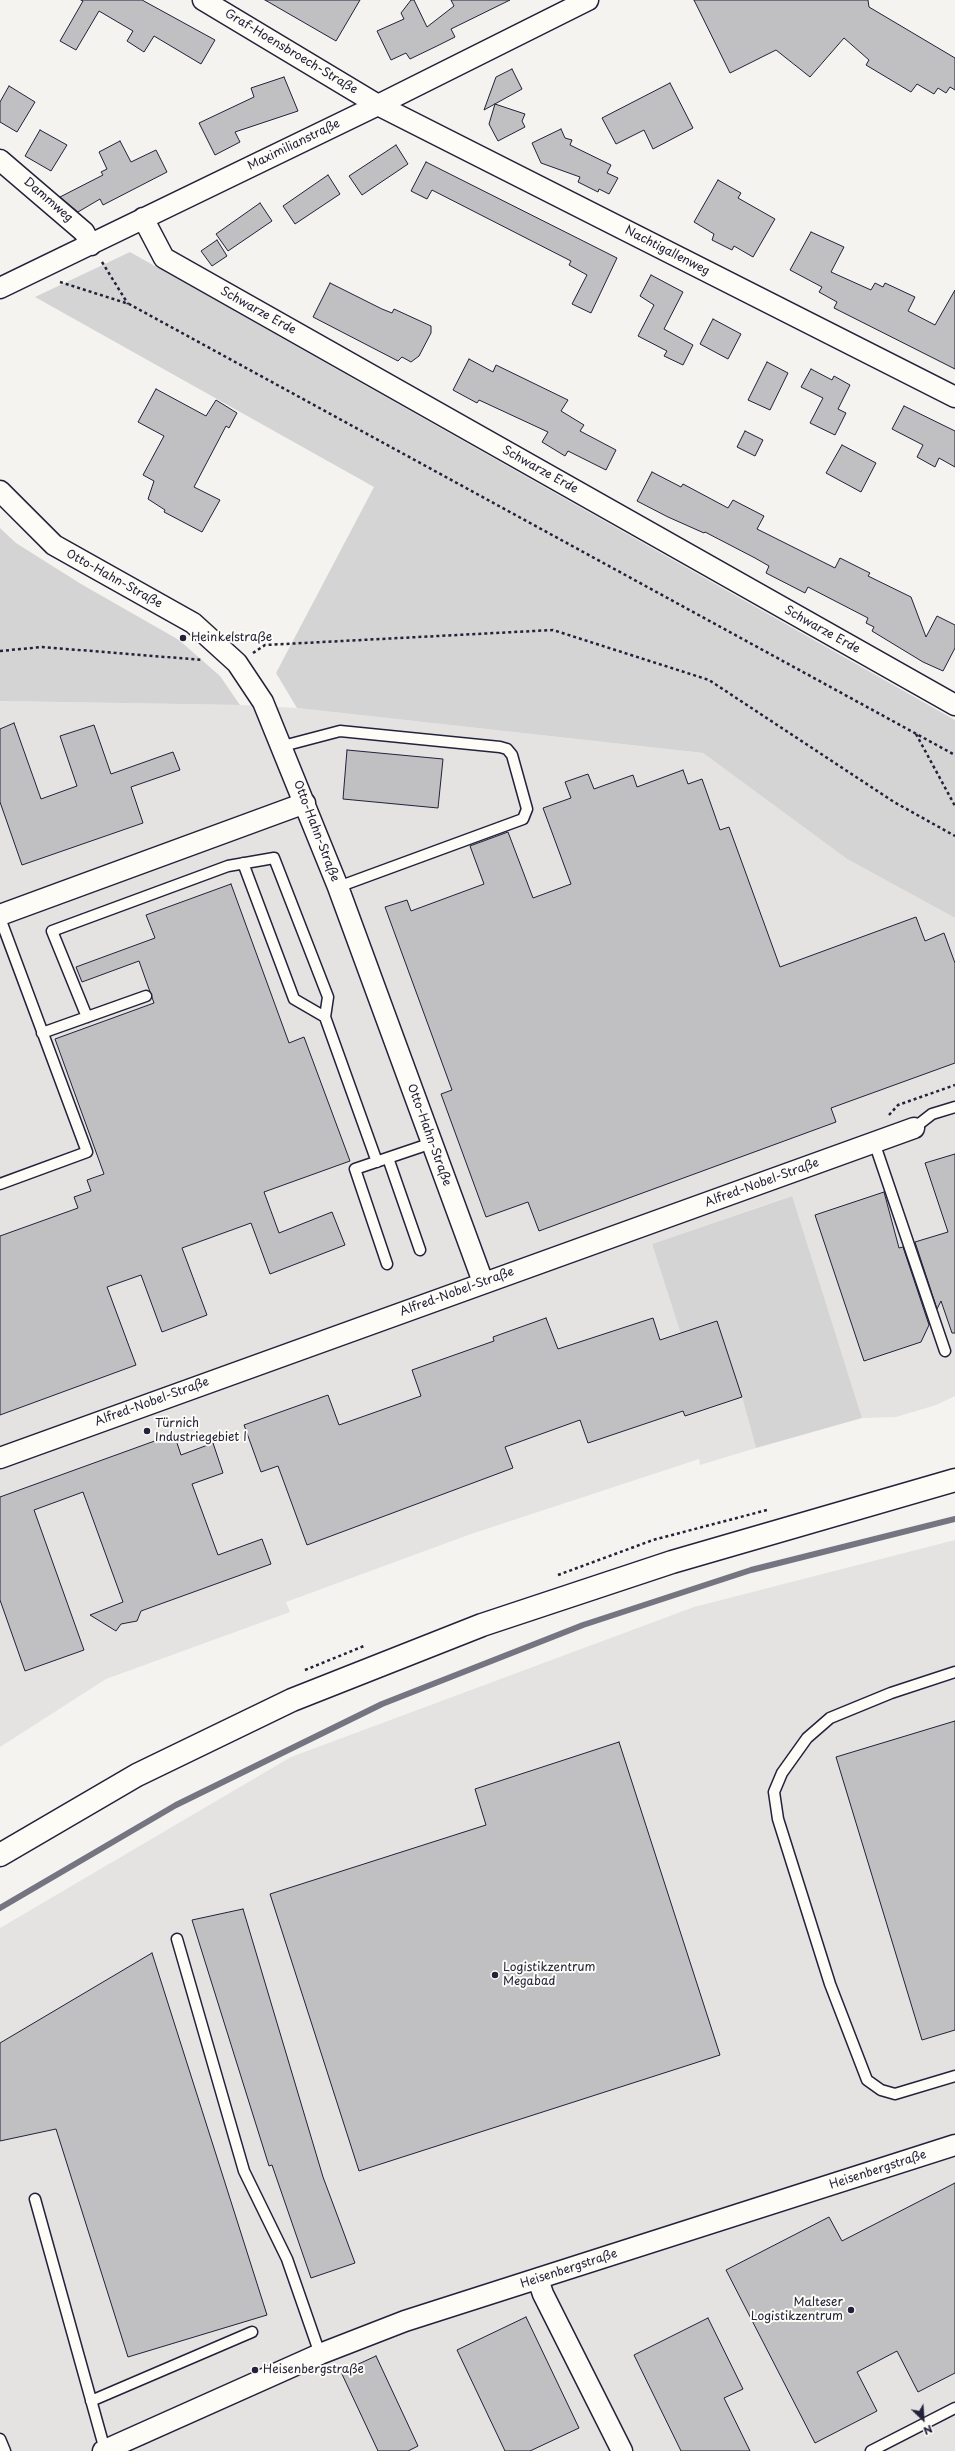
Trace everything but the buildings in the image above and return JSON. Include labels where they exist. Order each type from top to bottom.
[{"type":"main road","points":[[0,1855],[138,1775],[292,1700],[460,1634],[672,1562],[955,1480]]},
{"type":"street","name":"Graf-Hoensbroech-Straße","points":[[203,0],[378,105]]},
{"type":"street","name":"Maximilianstraße","points":[[0,288],[378,105],[588,0]]},
{"type":"street","name":"Nachtigallenweg","points":[[378,105],[955,397]]},
{"type":"street","name":"Dammweg","points":[[0,160],[84,232],[91,245]]},
{"type":"street","name":"Schwarze Erde","points":[[143,218],[164,258],[955,705]]},
{"type":"street","name":"Otto-Hahn-Straße","points":[[0,491],[54,545],[193,623],[237,663],[263,702],[283,746],[338,887],[483,1282]]},
{"type":"street","points":[[0,915],[305,803]]},
{"type":"street","name":"Alfred-Nobel-Straße","points":[[0,1458],[483,1282],[914,1128]]},
{"type":"street","name":"Heisenbergstraße","points":[[104,2451],[320,2354],[405,2321],[955,2145]]},
{"type":"street","points":[[538,2279],[543,2294],[622,2451]]},
{"type":"lane","points":[[283,746],[340,731],[500,747],[507,749],[512,755],[527,809],[523,819],[338,887]]},
{"type":"lane","points":[[87,1017],[52,931],[228,866],[274,858],[328,997],[325,1017],[377,1162]]},
{"type":"lane","points":[[243,864],[294,999],[325,1017]]},
{"type":"lane","points":[[0,918],[87,1152],[0,1184]]},
{"type":"lane","points":[[42,1033],[146,996]]},
{"type":"lane","points":[[914,1128],[932,1114],[955,1107]]},
{"type":"lane","points":[[874,1142],[945,1351]]},
{"type":"lane","points":[[387,1264],[355,1170],[432,1143]]},
{"type":"lane","points":[[388,1158],[420,1250]]},
{"type":"lane","points":[[955,1672],[891,1693],[830,1718],[807,1738],[782,1773],[774,1792],[778,1819],[830,1984],[867,2080],[881,2090],[895,2094],[955,2076]]},
{"type":"lane","points":[[177,1940],[244,2171],[287,2259],[320,2354]]},
{"type":"lane","points":[[35,2199],[104,2451]]},
{"type":"lane","points":[[91,2401],[252,2332]]},
{"type":"lane","points":[[871,2451],[955,2408]]},
{"type":"path","points":[[91,245],[129,304]]},
{"type":"path","points":[[32,273],[129,304],[955,755]]},
{"type":"path","points":[[0,650],[42,647],[237,663],[265,645],[553,630],[709,680],[894,802],[955,836]]},
{"type":"path","points":[[915,734],[955,806]]},
{"type":"shaded area","points":[[130,252],[955,720],[955,918],[847,859],[703,753],[297,708],[276,673],[374,487],[35,297]]},
{"type":"shaded area","points":[[0,528],[16,543],[81,584],[179,640],[220,676],[240,705],[0,701]]},
{"type":"shaded area","points":[[0,701],[240,705],[297,708],[703,753],[847,859],[955,918],[955,1396],[936,1405],[896,1417],[862,1418],[791,1196],[652,1244],[681,1333],[742,1397],[756,1448],[700,1465],[699,1459],[471,1534],[286,1602],[290,1612],[106,1679],[0,1747]]},
{"type":"shaded area","points":[[792,1196],[862,1418],[756,1448],[742,1397],[681,1334],[652,1244]]},
{"type":"shaded area","points":[[955,1540],[955,2451],[0,2451],[0,1928],[291,1757],[694,1607]]},
{"type":"waterway","points":[[0,1908],[176,1805],[382,1704],[583,1625],[751,1570],[955,1519]]},
{"type":"place","name":"Heinkelstraße","points":[[183,638]]},
{"type":"place","name":"Türnich Industriegebiet I","points":[[147,1431]]},
{"type":"place","name":"Logistikzentrum Megabad","points":[[495,1975]]},
{"type":"place","name":"Malteser Logistikzentrum","points":[[851,2310]]},
{"type":"place","name":"Heisenbergstraße","points":[[255,2370]]}]
